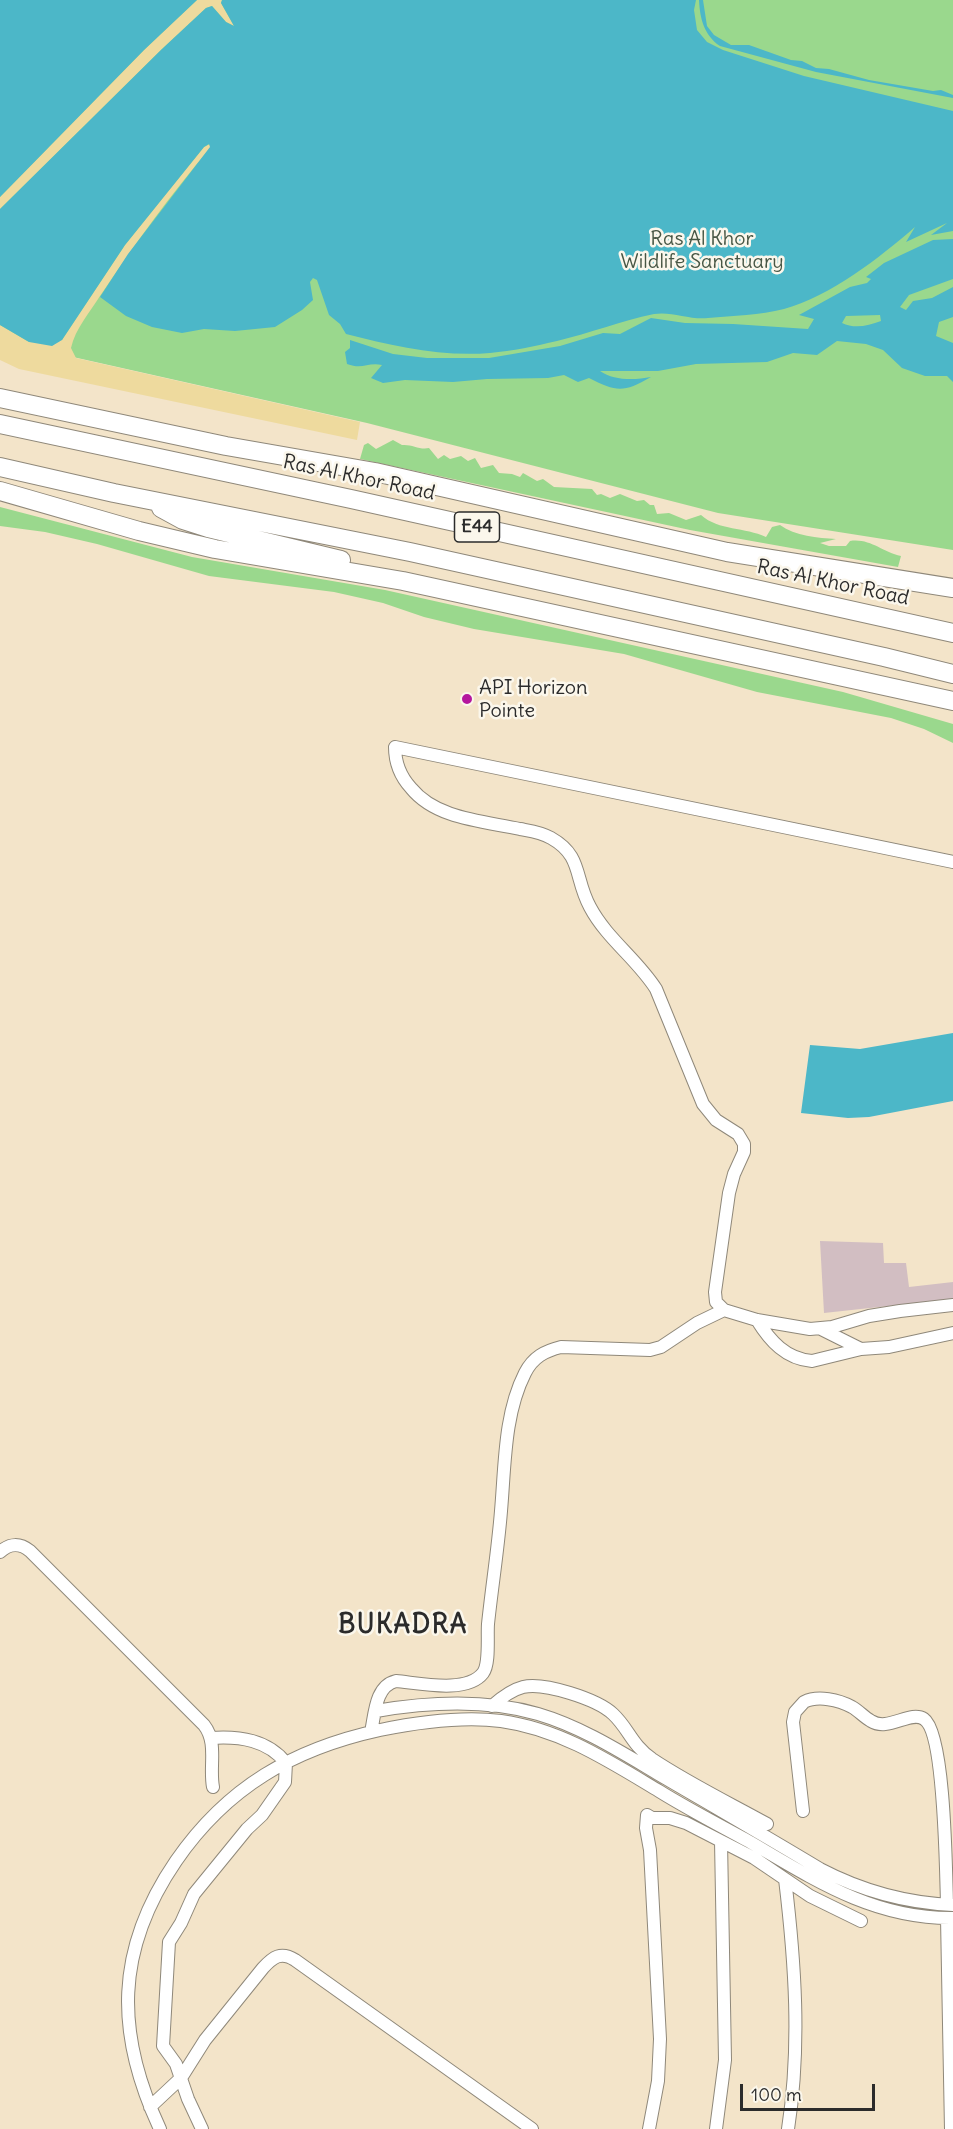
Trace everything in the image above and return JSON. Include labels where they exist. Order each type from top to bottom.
[{"type":"highway","points":[[0,388],[34,398],[177,429],[226,446]]},
{"type":"highway","points":[[0,398],[226,446],[375,472],[717,550],[953,588]]},
{"type":"highway","name":"Ras Al Khor Road","points":[[0,424],[351,499],[953,633]]},
{"type":"highway","name":"E44","points":[[0,466],[52,480],[410,552],[953,674]]},
{"type":"highway","points":[[0,491],[139,531],[215,549],[403,581],[953,701]]},
{"type":"highway","points":[[147,498],[174,515],[208,528],[347,562],[403,581]]},
{"type":"highway","points":[[0,502],[52,505]]},
{"type":"highway","points":[[848,677],[953,712]]},
{"type":"street","points":[[953,862],[395,747],[397,765],[401,775],[414,792],[429,805],[450,813],[540,833],[564,848],[576,864],[581,886],[594,915],[656,988],[703,1104],[716,1120],[738,1134],[744,1144],[744,1152],[734,1174],[729,1193],[715,1292],[716,1302],[724,1310],[757,1320],[795,1328],[821,1329],[868,1316],[953,1305]]},
{"type":"street","points":[[371,1732],[380,1693],[384,1686],[396,1681],[458,1686],[474,1681],[484,1673],[487,1663],[488,1626],[510,1419],[519,1386],[531,1363],[548,1351],[561,1347],[650,1350],[661,1347],[697,1323],[724,1310]]},
{"type":"street","points":[[757,1320],[778,1347],[797,1359],[812,1361],[861,1349],[889,1347],[953,1333]]},
{"type":"street","points":[[821,1329],[861,1349]]},
{"type":"street","points":[[0,1552],[8,1546],[15,1545],[24,1546],[30,1551],[204,1725],[211,1737],[213,1787]]},
{"type":"street","points":[[492,1706],[514,1690],[529,1686],[543,1687],[597,1703],[616,1716],[633,1742],[651,1758],[767,1824]]},
{"type":"street","points":[[376,1711],[445,1704],[492,1706],[537,1714],[585,1732],[847,1882],[890,1896],[950,1905],[940,1768],[934,1738],[925,1719],[914,1717],[880,1724],[871,1721],[843,1703],[820,1699],[804,1702],[795,1712],[793,1722],[803,1811]]},
{"type":"street","points":[[160,2129],[150,2107],[133,2052],[128,2008],[130,1965],[144,1917],[167,1874],[194,1838],[216,1812],[251,1783],[286,1763],[325,1746],[371,1732],[418,1723],[474,1719],[505,1722],[536,1729],[588,1749],[832,1890],[861,1902],[902,1913],[950,1918],[951,2129]]},
{"type":"street","points":[[201,2129],[176,2064],[163,2046],[169,1942],[181,1923],[194,1894],[247,1829],[262,1815],[285,1782],[286,1763],[278,1752],[262,1743],[237,1738],[211,1737]]},
{"type":"street","points":[[678,1820],[694,1794]]},
{"type":"street","points":[[649,2129],[658,2081],[660,2030],[647,1815],[678,1820],[754,1858],[828,1907],[861,1921]]},
{"type":"street","points":[[716,2129],[725,2060],[720,1841]]},
{"type":"street","points":[[785,1879],[793,1950],[795,2022],[794,2070],[788,2129]]},
{"type":"street","points":[[150,2107],[181,2078],[205,2040],[263,1968],[272,1959],[284,1955],[296,1960],[532,2129]]},
{"type":"shaded area","points":[[820,1241],[883,1243],[884,1263],[906,1263],[909,1287],[953,1282],[953,1299],[824,1313]]},
{"type":"green space","name":"Ras Al Khor Wildlife Sanctuary","points":[[0,0],[953,0],[953,550],[718,513],[367,423],[24,346],[0,329]]},
{"type":"green space","points":[[393,440],[402,445],[429,448],[438,459],[444,455],[450,459],[461,456],[468,461],[475,458],[481,468],[493,465],[499,473],[520,477],[523,473],[537,481],[543,479],[554,487],[592,489],[597,495],[601,494],[610,498],[620,494],[637,501],[644,500],[654,505],[657,514],[669,513],[686,520],[701,515],[716,524],[766,537],[772,527],[780,525],[800,534],[836,539],[820,543],[829,546],[846,546],[850,541],[857,541],[870,543],[901,556],[898,567],[690,530],[360,459],[364,445],[368,443],[376,449]]},
{"type":"green space","points":[[0,507],[192,557],[385,590],[843,692],[953,724],[953,743],[924,729],[891,718],[757,692],[624,654],[474,629],[424,617],[383,603],[334,592],[209,576],[97,544],[45,532],[0,526]]},
{"type":"sand","points":[[197,0],[222,0],[221,3],[234,26],[226,22],[212,6],[206,8],[0,209],[0,197],[144,50]]},
{"type":"sand","points":[[210,144],[211,147],[167,201],[113,277],[79,327],[71,348],[76,358],[360,422],[357,440],[19,369],[0,360],[0,325],[29,342],[62,340],[125,245],[204,147]]},
{"type":"water","points":[[0,0],[197,0],[144,50],[0,197]]},
{"type":"water","name":"Ras Al Khor Wildlife Sanctuary","points":[[222,0],[696,0],[694,10],[697,30],[707,42],[723,50],[804,76],[953,111],[953,231],[931,235],[947,223],[906,242],[915,227],[837,286],[784,309],[756,314],[701,318],[654,314],[557,341],[498,352],[472,354],[435,352],[346,334],[340,324],[329,315],[317,280],[313,278],[310,282],[313,300],[275,327],[235,331],[204,329],[182,333],[152,327],[126,316],[100,297],[128,254],[210,147],[209,144],[204,147],[125,245],[62,340],[52,346],[29,342],[0,325],[0,209],[206,8],[212,6],[226,22],[234,26],[221,3]]},
{"type":"water","points":[[699,0],[703,0],[707,26],[714,35],[731,45],[749,45],[791,60],[802,61],[816,68],[829,69],[869,80],[933,91],[941,90],[953,95],[953,98],[816,72],[720,46],[710,37],[704,26]]},
{"type":"water","points":[[953,239],[953,279],[909,295],[900,307],[906,310],[913,301],[932,298],[953,287],[953,317],[939,322],[936,336],[953,343],[953,382],[947,376],[925,376],[902,368],[883,350],[866,344],[837,341],[817,355],[793,353],[767,362],[696,364],[658,371],[600,371],[612,377],[625,379],[651,377],[633,386],[620,389],[589,378],[578,382],[564,375],[548,378],[453,382],[405,380],[383,383],[371,378],[382,365],[347,364],[345,352],[350,348],[350,340],[393,354],[427,358],[489,358],[560,346],[603,333],[620,334],[651,318],[685,323],[808,329],[814,319],[799,315],[850,287],[867,283],[871,279],[866,277],[884,263],[933,240]],"holes":[[[880,315],[881,321],[866,325],[851,326],[842,323],[846,316]]]},
{"type":"water","points":[[953,1033],[953,1101],[869,1117],[848,1118],[801,1113],[810,1045],[860,1049]]},
{"type":"place","name":"API Horizon Pointe","points":[[467,699]]},
{"type":"district","name":"BUKADRA","points":[[403,1626]]}]
